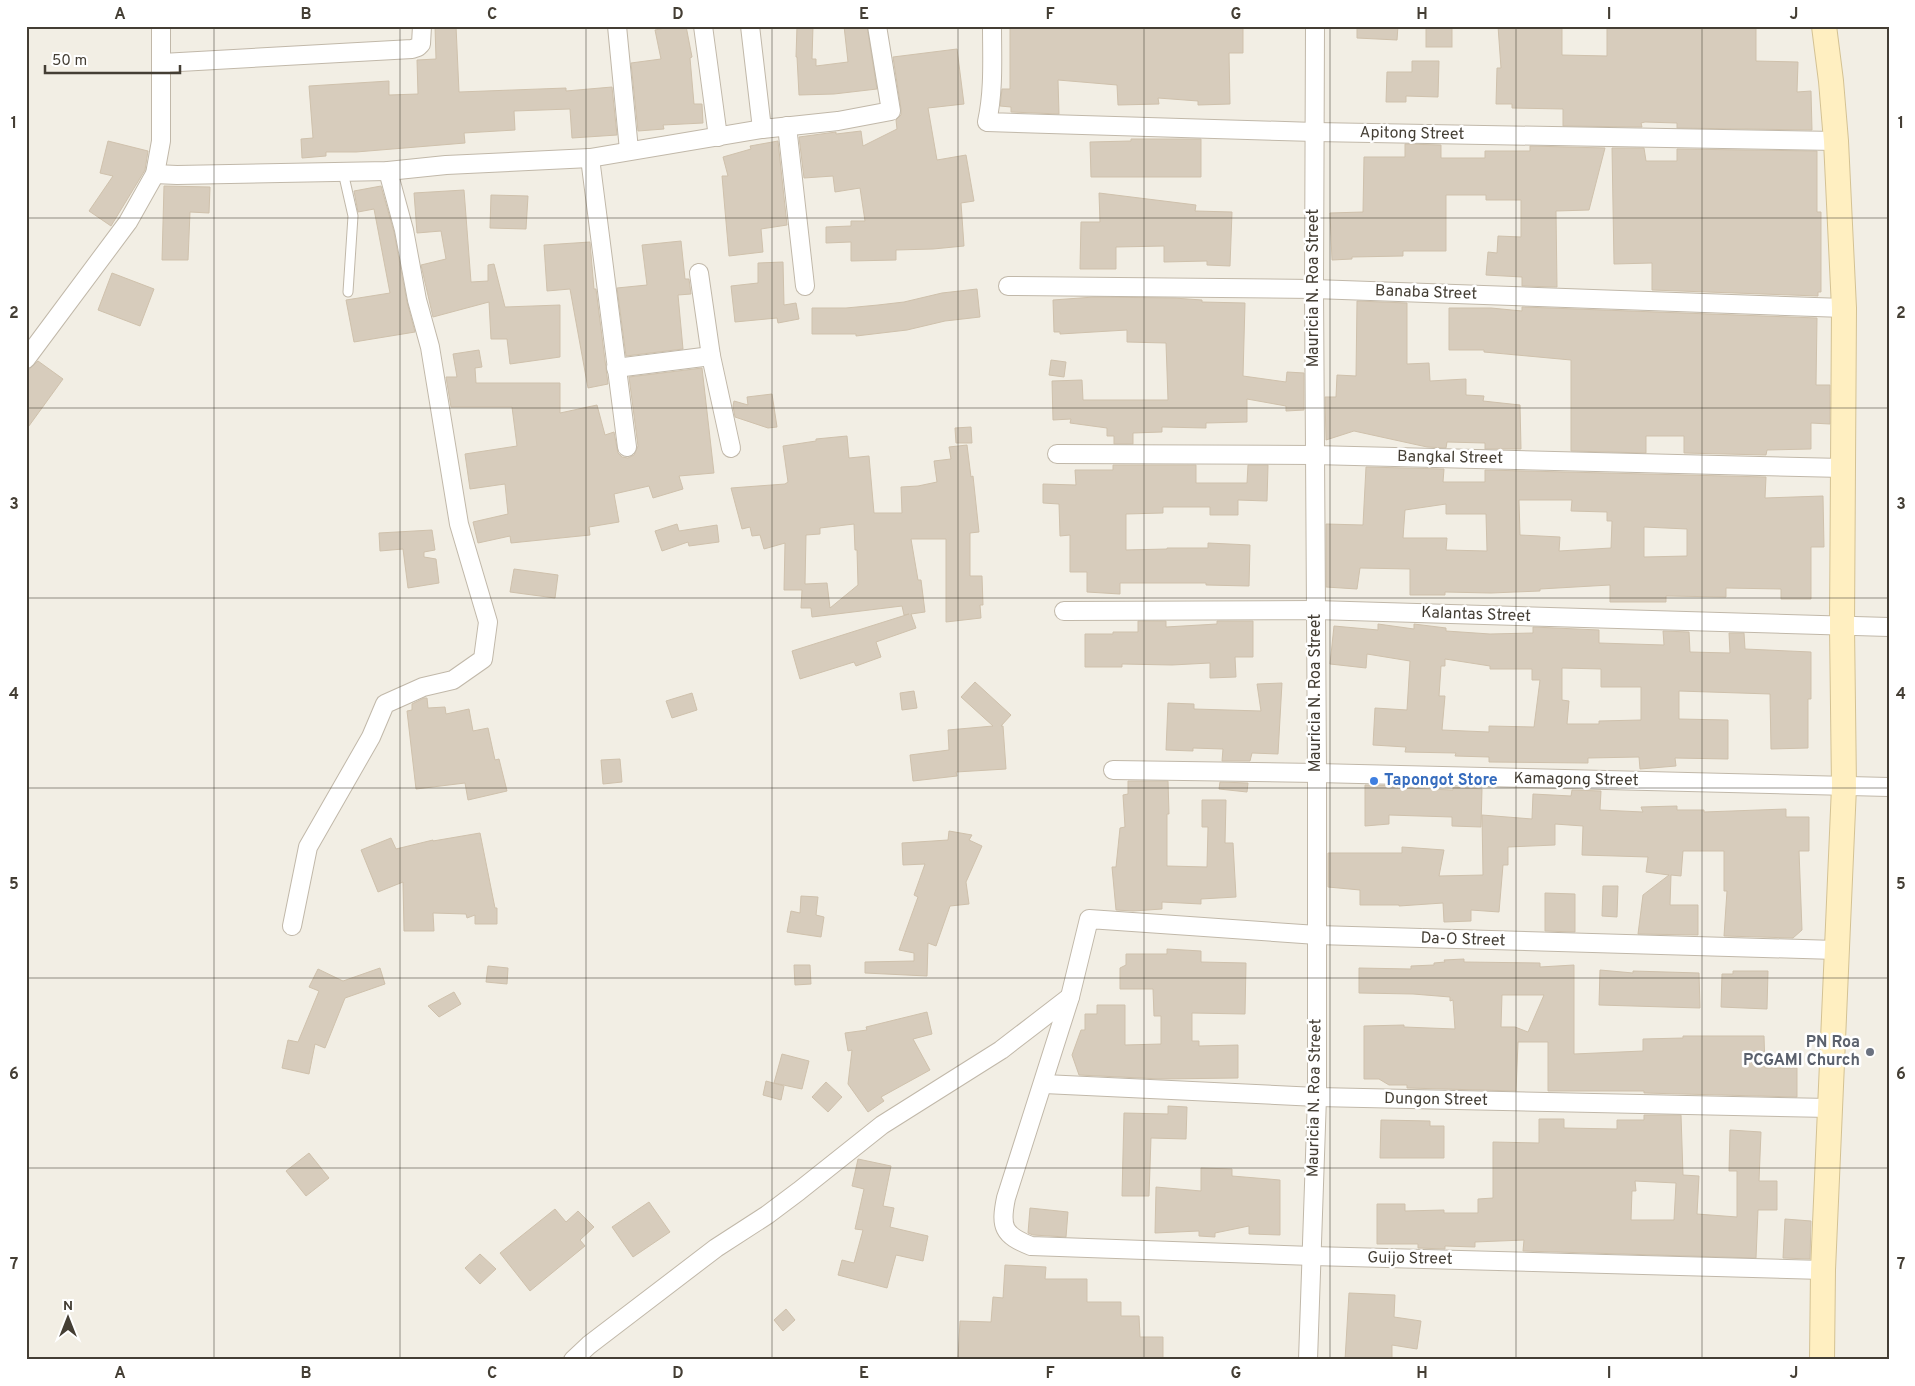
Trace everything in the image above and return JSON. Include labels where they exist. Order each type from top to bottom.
[{"type":"street","points":[[26,359],[128,222],[155,174],[160,141],[161,26]]},
{"type":"street","points":[[162,63],[412,49],[418,48],[421,44],[422,26]]},
{"type":"street","points":[[617,26],[629,150]]},
{"type":"street","points":[[703,26],[718,137]]},
{"type":"street","points":[[750,26],[762,129]]},
{"type":"street","points":[[155,174],[388,172],[446,165],[590,158],[762,129],[838,121],[891,111],[877,26]]},
{"type":"street","name":"Apitong Street","points":[[992,26],[992,92],[987,122],[1315,132],[1836,141]]},
{"type":"street","name":"Mauricia N. Roa Street","points":[[1308,1360],[1317,1098],[1317,773],[1314,455],[1315,26]]},
{"type":"street","points":[[1822,1360],[1823,1270],[1844,786],[1842,626],[1844,308],[1836,141],[1824,26]]},
{"type":"street","points":[[787,126],[805,286]]},
{"type":"street","points":[[590,158],[627,447]]},
{"type":"street","points":[[292,926],[308,847],[371,737],[385,704],[423,687],[453,680],[468,671],[483,659],[488,622],[459,524],[430,347],[417,300],[404,230],[388,172]]},
{"type":"street","points":[[699,273],[711,356],[731,448]]},
{"type":"street","name":"Banaba Street","points":[[1008,286],[1314,290],[1844,308]]},
{"type":"street","points":[[616,368],[711,356]]},
{"type":"street","name":"Bangkal Street","points":[[1057,454],[1314,455],[1843,468]]},
{"type":"street","name":"Kalantas Street","points":[[1064,611],[1316,610],[1889,627]]},
{"type":"street","name":"Kamagong Street","points":[[1113,770],[1889,787]]},
{"type":"street","name":"Da-O Street","points":[[1070,997],[1089,919],[1317,936],[1836,950]]},
{"type":"street","points":[[1044,1084],[1070,997]]},
{"type":"street","points":[[573,1360],[589,1345],[716,1248],[767,1215],[882,1125],[1000,1050],[1070,997]]},
{"type":"street","name":"Dungon Street","points":[[1044,1084],[1317,1098],[1830,1108]]},
{"type":"street","name":"Guijo Street","points":[[1044,1084],[1006,1198],[1003,1213],[1005,1227],[1013,1239],[1031,1246],[1823,1270]]},
{"type":"lane","points":[[344,172],[353,216],[348,292]]},
{"type":"building","points":[[435,26],[456,26],[459,92],[566,88],[566,91],[612,87],[617,135],[572,138],[570,109],[514,111],[515,130],[464,133],[465,143],[356,152],[326,152],[326,156],[302,158],[301,139],[313,138],[309,86],[389,81],[389,95],[418,94],[417,60],[436,59]]},
{"type":"building","points":[[664,26],[686,26],[692,57],[690,58],[694,104],[702,104],[703,123],[663,125],[664,129],[638,131],[631,63],[661,59],[655,30],[665,28]]},
{"type":"building","points":[[797,26],[813,26],[812,59],[816,59],[816,66],[848,62],[844,26],[867,26],[877,89],[834,94],[799,95],[796,57]]},
{"type":"building","points":[[1243,26],[1243,53],[1229,53],[1230,104],[1198,105],[1198,101],[1158,98],[1159,104],[1118,105],[1117,85],[1058,80],[1059,114],[1011,112],[1011,107],[1000,106],[1002,89],[1010,89],[1010,27]]},
{"type":"building","points":[[1357,26],[1398,26],[1397,40],[1357,38]]},
{"type":"building","points":[[1426,26],[1452,26],[1452,47],[1426,47]]},
{"type":"building","points":[[1498,26],[1562,26],[1562,55],[1607,56],[1607,26],[1756,26],[1756,61],[1798,62],[1797,92],[1811,91],[1812,130],[1677,128],[1677,123],[1645,122],[1641,123],[1642,127],[1563,126],[1563,109],[1512,108],[1512,104],[1496,104],[1497,68],[1501,68]]},
{"type":"building","points":[[957,49],[964,104],[928,108],[937,160],[966,155],[974,201],[961,203],[964,246],[896,250],[896,260],[851,261],[851,242],[826,243],[826,227],[851,226],[851,221],[865,221],[860,188],[835,192],[833,176],[804,178],[799,137],[861,131],[863,146],[897,129],[896,120],[901,115],[901,109],[893,57]]},
{"type":"building","points":[[1412,61],[1439,61],[1438,97],[1406,96],[1406,102],[1386,102],[1387,72],[1412,72]]},
{"type":"building","points":[[1131,139],[1201,139],[1201,177],[1091,177],[1090,142],[1131,141]]},
{"type":"building","points":[[108,141],[148,151],[145,170],[111,226],[89,211],[113,176],[100,173]]},
{"type":"building","points":[[778,141],[787,225],[761,229],[763,252],[729,256],[722,176],[728,176],[723,157],[751,149],[750,146]]},
{"type":"building","points":[[1405,144],[1441,145],[1441,158],[1485,158],[1485,151],[1530,151],[1530,146],[1605,148],[1589,210],[1556,211],[1557,287],[1522,286],[1522,277],[1486,275],[1488,252],[1497,253],[1498,236],[1521,237],[1521,200],[1486,200],[1486,195],[1446,195],[1446,251],[1403,251],[1403,256],[1352,257],[1352,259],[1332,260],[1330,213],[1363,212],[1364,157],[1405,157]]},
{"type":"building","points":[[1612,148],[1644,148],[1646,161],[1677,161],[1677,149],[1817,151],[1817,212],[1821,212],[1821,292],[1818,292],[1818,296],[1652,290],[1652,263],[1614,264]]},
{"type":"building","points":[[164,186],[210,187],[209,213],[190,212],[188,260],[162,260]]},
{"type":"building","points":[[381,186],[394,232],[407,302],[415,332],[354,342],[346,300],[390,293],[374,209],[358,212],[354,191]]},
{"type":"building","points":[[464,190],[471,282],[488,281],[488,265],[494,264],[505,307],[560,305],[560,357],[510,364],[507,339],[491,339],[489,302],[433,317],[421,265],[446,259],[441,231],[417,233],[414,193]]},
{"type":"building","points":[[1099,193],[1196,205],[1195,211],[1232,212],[1230,266],[1207,265],[1207,261],[1164,262],[1164,246],[1116,247],[1116,269],[1080,269],[1081,222],[1100,222]]},
{"type":"building","points":[[491,195],[528,196],[526,229],[490,228]]},
{"type":"building","points":[[681,241],[685,279],[689,279],[691,294],[678,295],[683,349],[626,356],[617,288],[647,285],[642,245]]},
{"type":"building","points":[[590,242],[594,289],[596,289],[608,384],[588,388],[570,289],[547,291],[544,245]]},
{"type":"building","points":[[783,262],[784,305],[796,303],[799,319],[778,323],[777,318],[735,322],[731,286],[758,283],[758,263]]},
{"type":"building","points":[[112,273],[154,289],[140,326],[98,310]]},
{"type":"building","points":[[977,289],[980,317],[945,321],[907,330],[856,336],[856,334],[812,334],[812,308],[846,308],[878,305],[904,302],[942,293]]},
{"type":"building","points":[[1094,297],[1174,298],[1202,300],[1202,302],[1245,303],[1243,376],[1286,382],[1287,372],[1304,373],[1304,410],[1286,411],[1286,406],[1247,399],[1247,422],[1206,423],[1206,428],[1162,427],[1162,432],[1133,433],[1133,444],[1114,444],[1114,436],[1107,436],[1107,428],[1070,423],[1071,419],[1053,420],[1052,381],[1082,380],[1083,400],[1168,400],[1166,343],[1127,342],[1127,330],[1060,334],[1060,332],[1054,332],[1053,300]]},
{"type":"building","points":[[1357,301],[1407,303],[1407,364],[1429,363],[1430,381],[1466,379],[1466,395],[1484,396],[1483,401],[1520,405],[1521,449],[1485,449],[1485,443],[1447,442],[1446,448],[1427,447],[1354,431],[1326,440],[1325,397],[1336,397],[1337,375],[1356,376]]},
{"type":"building","points":[[1522,307],[1817,318],[1816,385],[1830,385],[1830,424],[1811,423],[1811,449],[1767,450],[1766,455],[1684,453],[1684,436],[1646,436],[1646,453],[1571,451],[1571,360],[1484,352],[1484,350],[1449,350],[1449,308],[1491,308],[1522,311]]},
{"type":"building","points":[[479,350],[482,367],[475,368],[476,383],[560,383],[560,413],[597,405],[605,435],[614,432],[618,453],[622,457],[628,458],[634,455],[638,446],[629,377],[702,368],[714,473],[679,476],[683,489],[653,498],[649,486],[614,494],[619,522],[589,527],[590,535],[511,543],[510,536],[478,543],[473,522],[508,514],[505,484],[470,489],[465,454],[517,446],[512,407],[451,407],[446,377],[457,377],[453,354]]},
{"type":"building","points":[[1051,360],[1066,362],[1064,377],[1049,375]]},
{"type":"building","points":[[38,361],[63,379],[26,430],[26,372]]},
{"type":"building","points":[[772,394],[777,427],[768,428],[735,417],[734,401],[748,405],[747,397]]},
{"type":"building","points":[[971,427],[972,443],[956,443],[955,428]]},
{"type":"building","points":[[847,436],[849,458],[869,456],[874,513],[902,513],[901,487],[937,482],[934,461],[951,459],[949,447],[967,445],[971,477],[973,476],[979,532],[970,533],[970,576],[982,576],[983,605],[980,605],[981,618],[946,622],[946,539],[911,539],[918,580],[921,580],[925,612],[911,614],[916,628],[876,642],[881,657],[856,666],[854,662],[800,679],[792,651],[909,614],[904,615],[902,606],[812,617],[811,608],[801,608],[802,590],[784,590],[785,543],[764,549],[760,535],[752,536],[750,527],[742,529],[731,488],[785,484],[788,482],[783,446],[816,441],[816,439]],"holes":[[[854,524],[855,550],[857,550],[858,585],[830,608],[827,583],[805,584],[806,535],[820,534],[820,528]]]},
{"type":"building","points":[[1113,465],[1196,465],[1196,483],[1247,483],[1248,465],[1268,465],[1267,501],[1238,500],[1238,515],[1210,515],[1210,507],[1163,507],[1163,513],[1126,514],[1126,550],[1208,548],[1208,543],[1250,545],[1249,586],[1206,585],[1206,583],[1120,583],[1120,594],[1087,592],[1087,572],[1070,572],[1070,535],[1060,536],[1059,504],[1043,503],[1043,484],[1076,485],[1075,470],[1113,470]]},
{"type":"building","points":[[1366,467],[1444,469],[1443,482],[1485,482],[1485,470],[1766,477],[1765,498],[1823,496],[1824,547],[1811,547],[1811,599],[1781,599],[1781,589],[1726,588],[1726,597],[1666,596],[1666,602],[1610,602],[1610,585],[1540,589],[1540,591],[1445,592],[1445,595],[1410,595],[1410,569],[1360,568],[1357,589],[1326,587],[1326,524],[1363,525]],"holes":[[[1519,500],[1572,500],[1571,511],[1607,512],[1607,521],[1612,521],[1611,548],[1559,551],[1560,537],[1520,535]],[[1446,504],[1446,514],[1486,514],[1487,551],[1446,550],[1447,538],[1403,538],[1405,510]],[[1644,527],[1687,529],[1687,556],[1644,557]]]},
{"type":"building","points":[[677,524],[679,531],[717,525],[719,542],[689,546],[688,542],[662,551],[655,531]]},
{"type":"building","points":[[432,530],[435,550],[424,552],[424,557],[436,559],[439,583],[408,588],[403,549],[380,551],[379,533]]},
{"type":"building","points":[[514,569],[558,575],[555,598],[510,592]]},
{"type":"building","points":[[1138,621],[1166,621],[1166,627],[1217,624],[1217,621],[1253,621],[1253,657],[1235,657],[1236,677],[1210,678],[1210,663],[1172,665],[1122,664],[1122,667],[1085,667],[1085,634],[1138,632]]},
{"type":"building","points":[[1378,624],[1414,629],[1414,624],[1446,628],[1446,631],[1490,634],[1533,633],[1533,627],[1599,630],[1599,643],[1664,645],[1663,631],[1689,632],[1690,652],[1730,653],[1729,633],[1744,633],[1745,649],[1811,652],[1811,699],[1808,699],[1808,748],[1771,749],[1770,694],[1679,691],[1679,719],[1728,720],[1728,759],[1675,758],[1676,766],[1640,769],[1639,757],[1588,758],[1588,763],[1489,762],[1489,757],[1455,756],[1456,753],[1405,752],[1406,747],[1373,745],[1375,708],[1407,710],[1410,661],[1367,654],[1366,668],[1330,664],[1334,626],[1378,630]],"holes":[[[1445,659],[1490,666],[1490,669],[1532,669],[1532,680],[1540,680],[1534,727],[1489,726],[1489,732],[1442,730],[1445,696],[1439,696],[1441,666],[1445,666]],[[1562,668],[1601,669],[1601,687],[1641,687],[1641,720],[1599,721],[1599,724],[1567,724],[1569,701],[1562,700]]]},
{"type":"building","points":[[975,682],[1011,715],[1001,726],[1003,726],[1006,769],[956,772],[957,776],[913,781],[910,755],[949,750],[948,730],[993,726],[961,697]]},
{"type":"building","points":[[1282,683],[1278,754],[1252,753],[1250,761],[1222,761],[1223,749],[1193,748],[1193,751],[1166,750],[1168,703],[1194,704],[1194,709],[1261,711],[1257,684]]},
{"type":"building","points":[[914,691],[917,708],[902,710],[900,693]]},
{"type":"building","points":[[692,693],[697,710],[672,718],[666,701]]},
{"type":"building","points":[[427,698],[428,708],[445,707],[446,714],[469,709],[473,731],[488,728],[495,760],[499,759],[507,791],[468,800],[465,783],[416,789],[407,711],[412,710],[412,704]]},
{"type":"building","points":[[620,759],[622,782],[603,784],[601,760]]},
{"type":"building","points":[[1128,781],[1168,781],[1167,866],[1207,867],[1208,827],[1202,827],[1202,800],[1226,800],[1225,843],[1233,843],[1236,897],[1201,899],[1201,904],[1162,902],[1162,909],[1116,910],[1112,867],[1116,867],[1120,828],[1125,827],[1123,795],[1128,794]]},
{"type":"building","points":[[1220,782],[1248,783],[1247,792],[1219,789]]},
{"type":"building","points":[[1365,785],[1453,790],[1453,787],[1482,789],[1481,827],[1452,826],[1452,817],[1389,815],[1389,824],[1365,826]]},
{"type":"building","points":[[1572,790],[1601,791],[1600,810],[1643,812],[1641,807],[1677,806],[1677,810],[1704,810],[1704,812],[1786,809],[1786,817],[1809,817],[1809,851],[1799,851],[1802,930],[1793,938],[1724,936],[1727,891],[1724,891],[1724,851],[1683,851],[1681,876],[1671,875],[1670,905],[1698,905],[1698,935],[1638,934],[1643,895],[1669,875],[1646,872],[1648,857],[1582,855],[1583,826],[1555,824],[1555,845],[1508,847],[1508,865],[1503,865],[1499,912],[1471,910],[1471,921],[1444,922],[1443,903],[1399,906],[1360,905],[1360,890],[1328,887],[1328,853],[1402,853],[1402,847],[1444,850],[1439,876],[1483,875],[1482,815],[1532,819],[1533,794],[1571,796]]},
{"type":"building","points":[[949,831],[972,835],[969,840],[982,846],[966,882],[969,904],[950,906],[936,946],[928,943],[927,976],[865,973],[865,962],[914,961],[914,953],[899,950],[918,897],[914,895],[925,864],[903,865],[902,843],[948,840]]},
{"type":"building","points":[[480,833],[495,908],[497,908],[497,924],[475,924],[475,915],[467,918],[466,914],[433,913],[434,931],[404,931],[403,882],[378,892],[361,850],[391,838],[396,849],[433,840]]},
{"type":"building","points":[[1603,886],[1618,886],[1617,917],[1602,916]]},
{"type":"building","points":[[1545,893],[1575,894],[1575,932],[1545,931]]},
{"type":"building","points":[[801,896],[818,897],[816,915],[824,917],[821,937],[787,932],[791,911],[800,913]]},
{"type":"building","points":[[1167,949],[1201,951],[1201,962],[1246,963],[1245,1014],[1192,1013],[1192,1041],[1199,1041],[1199,1046],[1238,1045],[1238,1078],[1161,1079],[1079,1075],[1072,1055],[1081,1030],[1085,1030],[1085,1014],[1097,1014],[1097,1005],[1125,1005],[1125,1045],[1161,1044],[1161,1016],[1154,1016],[1153,989],[1120,989],[1120,968],[1126,965],[1126,954],[1167,954]]},
{"type":"building","points":[[1464,959],[1464,962],[1540,963],[1540,967],[1574,965],[1574,1054],[1643,1051],[1643,1039],[1683,1038],[1683,1036],[1764,1036],[1765,1068],[1797,1068],[1797,1097],[1644,1093],[1644,1091],[1548,1091],[1548,1042],[1518,1042],[1516,1091],[1407,1088],[1407,1085],[1389,1085],[1379,1079],[1364,1079],[1364,1026],[1404,1025],[1404,1027],[1455,1029],[1453,1000],[1450,1001],[1450,997],[1359,993],[1359,968],[1411,969],[1411,966],[1434,965],[1434,963],[1445,962],[1444,960]],"holes":[[[1502,995],[1544,995],[1528,1032],[1515,1027],[1501,1027]]]},
{"type":"building","points":[[794,965],[810,965],[811,984],[795,985]]},
{"type":"building","points":[[488,966],[508,968],[507,984],[486,982]]},
{"type":"building","points":[[380,968],[385,984],[345,998],[325,1048],[315,1044],[309,1074],[282,1068],[288,1040],[298,1042],[319,991],[309,987],[318,969],[343,981]]},
{"type":"building","points":[[1600,970],[1633,973],[1633,971],[1699,973],[1700,1008],[1599,1005]]},
{"type":"building","points":[[1733,971],[1768,971],[1767,1009],[1721,1007],[1722,974],[1733,974]]},
{"type":"building","points":[[454,992],[461,1004],[439,1017],[428,1006]]},
{"type":"building","points":[[927,1012],[932,1034],[913,1039],[930,1070],[881,1097],[884,1101],[868,1112],[848,1084],[852,1050],[848,1051],[845,1033],[867,1030],[866,1027]]},
{"type":"building","points":[[782,1054],[809,1061],[802,1089],[774,1083]]},
{"type":"building","points":[[766,1081],[784,1086],[781,1100],[763,1095]]},
{"type":"building","points":[[826,1082],[842,1097],[828,1112],[812,1097]]},
{"type":"building","points":[[1168,1106],[1187,1107],[1186,1139],[1151,1138],[1149,1196],[1122,1196],[1124,1113],[1168,1114]]},
{"type":"building","points":[[1644,1115],[1681,1115],[1683,1175],[1699,1176],[1697,1214],[1737,1217],[1737,1171],[1729,1171],[1730,1130],[1761,1132],[1759,1181],[1777,1181],[1777,1210],[1758,1210],[1756,1258],[1523,1251],[1524,1240],[1475,1242],[1475,1247],[1445,1246],[1445,1249],[1418,1248],[1418,1244],[1377,1244],[1377,1204],[1405,1204],[1405,1211],[1444,1210],[1444,1213],[1478,1213],[1478,1199],[1493,1198],[1493,1142],[1539,1143],[1539,1119],[1564,1119],[1564,1128],[1617,1129],[1617,1120],[1644,1120]],"holes":[[[1635,1181],[1676,1183],[1674,1220],[1631,1220],[1632,1191],[1636,1191]]]},
{"type":"building","points":[[1381,1120],[1430,1121],[1430,1126],[1444,1126],[1444,1158],[1380,1158]]},
{"type":"building","points":[[309,1153],[329,1178],[306,1196],[286,1171]]},
{"type":"building","points":[[858,1159],[891,1166],[883,1206],[894,1208],[890,1227],[928,1236],[923,1261],[896,1255],[887,1288],[838,1275],[842,1260],[854,1263],[863,1230],[855,1229],[864,1189],[852,1186]]},
{"type":"building","points":[[1201,1168],[1232,1169],[1232,1176],[1280,1180],[1280,1235],[1249,1234],[1249,1226],[1215,1233],[1215,1237],[1199,1236],[1199,1231],[1155,1233],[1156,1187],[1201,1191]]},
{"type":"building","points":[[649,1202],[670,1232],[633,1257],[612,1227]]},
{"type":"building","points":[[1030,1208],[1068,1212],[1066,1237],[1028,1233]]},
{"type":"building","points":[[555,1209],[566,1222],[578,1211],[594,1227],[580,1240],[585,1246],[530,1291],[500,1253]]},
{"type":"building","points":[[1785,1219],[1811,1221],[1810,1259],[1783,1258]]},
{"type":"building","points":[[480,1254],[496,1269],[480,1284],[465,1268]]},
{"type":"building","points":[[1005,1265],[1046,1267],[1045,1279],[1087,1279],[1087,1302],[1121,1302],[1121,1316],[1139,1316],[1140,1337],[1163,1337],[1163,1360],[958,1360],[960,1321],[991,1322],[993,1297],[1003,1298]]},
{"type":"building","points":[[1349,1293],[1395,1295],[1394,1317],[1421,1321],[1417,1349],[1392,1345],[1392,1360],[1345,1360]]},
{"type":"building","points":[[786,1309],[795,1320],[783,1331],[774,1320]]},
{"type":"place","name":"Tapongot Store","points":[[1374,781]]},
{"type":"place","name":"PN Roa PCGAMI Church","points":[[1870,1052]]}]
